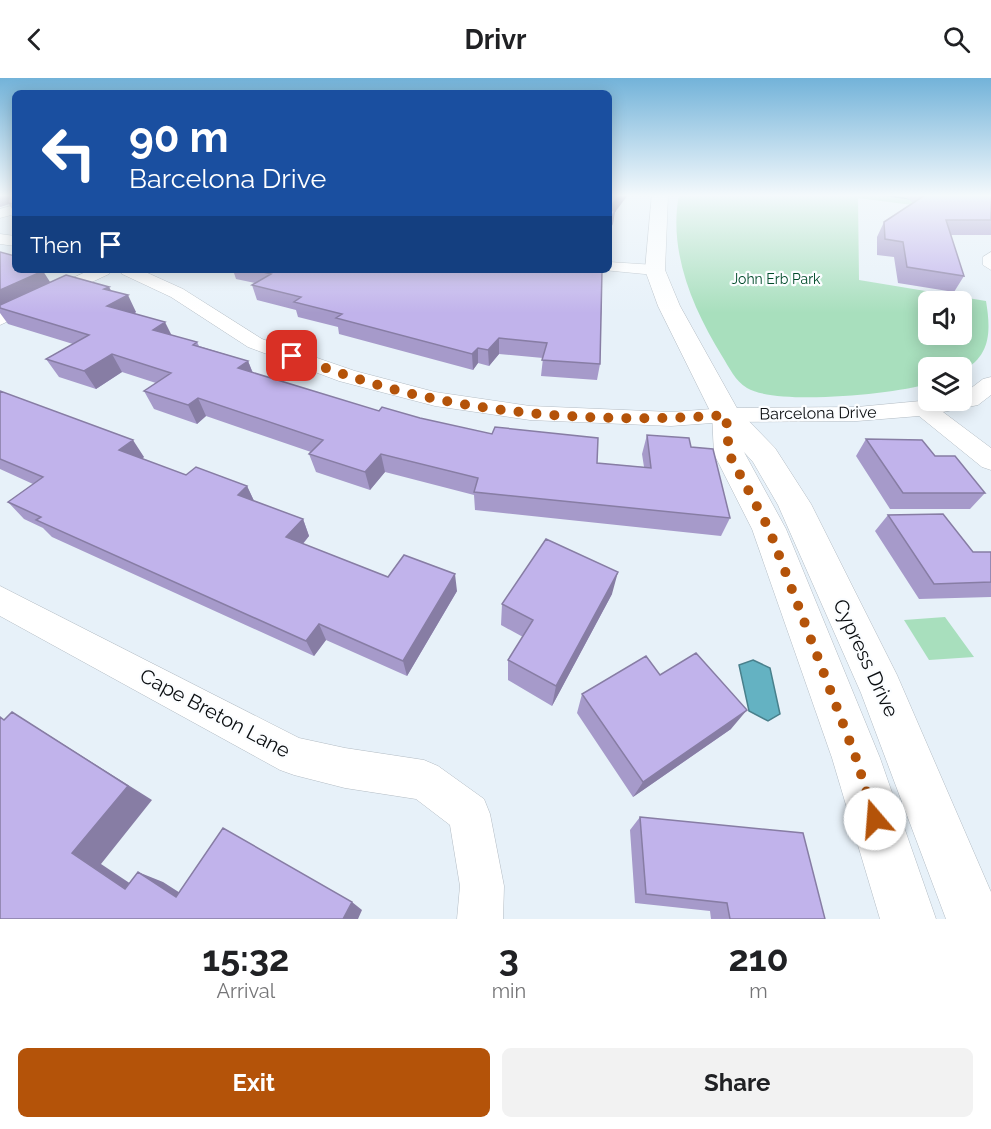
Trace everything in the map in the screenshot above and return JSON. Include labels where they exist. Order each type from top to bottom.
[{"type":"street","name":"Cypress Drive","points":[[657,234],[655,270],[669,306],[726,415],[764,455],[794,504],[882,690],[974,919]]},
{"type":"street","points":[[612,267],[655,270]]},
{"type":"street","points":[[0,319],[97,273]]},
{"type":"street","name":"Barcelona Drive","points":[[134,273],[177,293],[255,343],[348,376],[435,399],[530,413],[671,419],[726,415],[857,414],[918,409]]},
{"type":"street","name":"Barcelona Drive","points":[[972,398],[991,384]]},
{"type":"street","points":[[927,411],[991,461]]},
{"type":"street","name":"Cypress Drive","points":[[726,415],[729,454],[769,529],[856,758],[908,919]]},
{"type":"street","name":"Cape Breton Lane","points":[[0,600],[294,756],[345,768],[424,780],[469,814],[482,886],[480,919]]},
{"type":"green space","name":"John Erb Park","points":[[677,234],[858,234],[859,280],[926,291],[918,291],[918,345],[972,345],[972,299],[986,301],[987,342],[979,358],[972,365],[972,357],[918,357],[918,386],[912,388],[864,394],[808,397],[762,393],[747,388],[739,382],[711,338],[685,279]]},
{"type":"green space","points":[[945,617],[974,657],[929,660],[904,620]]},
{"type":"water","points":[[753,660],[770,668],[780,714],[768,721],[749,711],[739,665]]},
{"type":"building","points":[[885,234],[951,234],[964,276],[907,267],[903,242],[885,239]]},
{"type":"building","points":[[0,252],[12,255],[12,273],[38,273],[0,290]]},
{"type":"building","points":[[267,273],[602,273],[600,364],[542,360],[547,343],[499,338],[488,350],[478,348],[472,354],[336,318],[342,314],[294,302],[301,297],[252,285],[271,274]]},
{"type":"building","points":[[66,275],[128,295],[107,306],[165,322],[153,330],[197,342],[193,345],[248,361],[238,368],[379,411],[382,407],[492,434],[495,427],[598,438],[597,463],[651,468],[647,435],[689,438],[691,447],[713,449],[730,518],[474,492],[478,478],[381,454],[365,472],[309,454],[323,440],[198,398],[188,405],[144,391],[171,373],[112,354],[84,371],[46,359],[89,335],[0,308],[0,305]]},
{"type":"building","points":[[0,391],[133,440],[119,450],[186,475],[196,467],[247,486],[238,495],[303,519],[286,537],[388,577],[404,555],[455,574],[403,661],[319,624],[306,641],[36,520],[41,517],[8,502],[43,477],[0,459]]},
{"type":"building","points":[[866,439],[922,440],[935,456],[955,456],[985,493],[903,493]]},
{"type":"building","points":[[943,514],[973,552],[991,552],[991,582],[934,584],[888,515]]},
{"type":"building","points":[[546,539],[618,572],[556,686],[508,660],[533,620],[502,604]]},
{"type":"building","points":[[696,653],[747,710],[643,782],[582,694],[646,656],[660,675]]},
{"type":"building","points":[[12,712],[128,786],[72,853],[125,889],[138,872],[176,897],[223,828],[352,902],[343,919],[0,919],[0,717],[4,720]]},
{"type":"building","points":[[640,817],[803,833],[825,919],[730,919],[727,903],[646,894]]},
{"type":"route","points":[[292,356],[348,376],[435,399],[530,413],[671,419],[726,415],[729,454],[769,529],[856,758],[875,819]]}]
